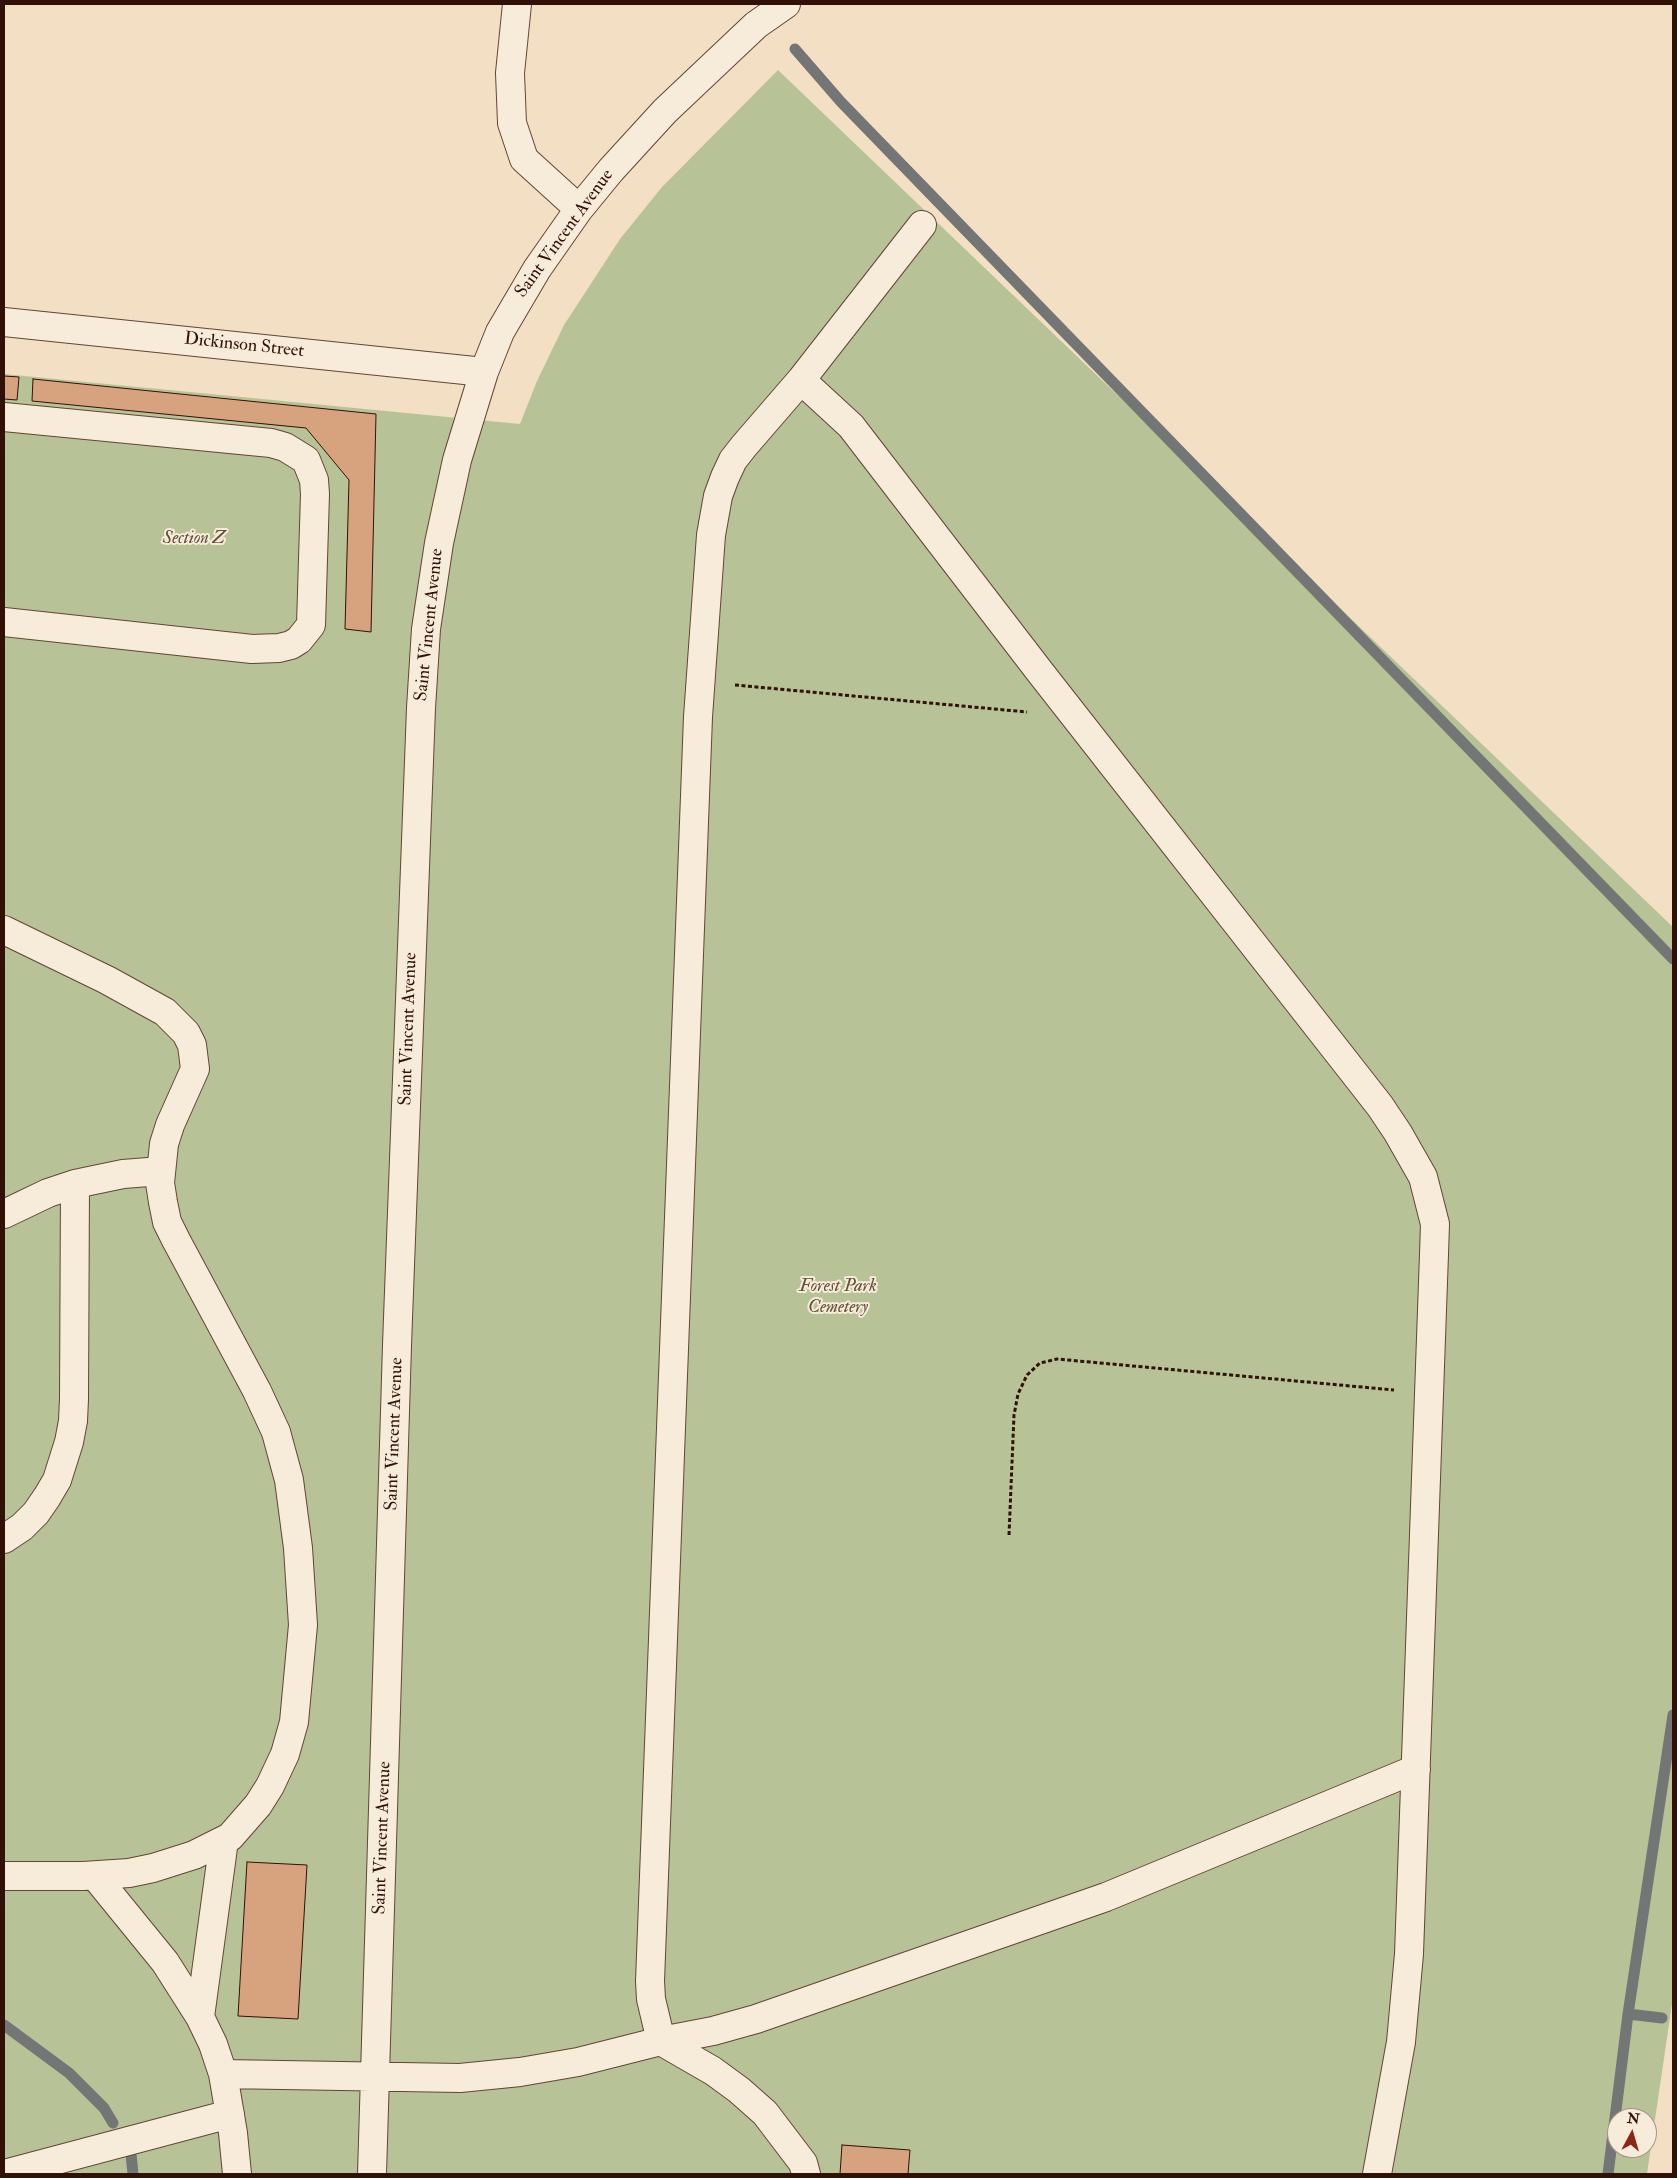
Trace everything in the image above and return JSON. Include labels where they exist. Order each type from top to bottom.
[{"type":"street","points":[[517,4],[510,72],[512,124],[524,158],[580,209]]},
{"type":"street","name":"Saint Vincent Avenue","points":[[372,2174],[397,1355],[423,668],[429,604],[447,502],[465,431],[484,372],[500,332],[537,268],[611,170],[665,111],[756,25],[786,4]]},
{"type":"street","points":[[806,2174],[803,2163],[765,2113],[739,2090],[713,2071],[661,2041],[651,1999],[650,1982],[701,682],[711,535],[718,496],[733,460],[801,380],[922,225]]},
{"type":"street","name":"Dickinson Street","points":[[4,322],[484,372]]},
{"type":"street","points":[[801,380],[852,426],[1075,716],[1380,1106],[1423,1177],[1435,1224],[1406,1999],[1401,2042],[1377,2174]]},
{"type":"street","points":[[4,417],[271,443],[286,447],[306,460],[314,480],[315,494],[311,625],[299,640],[290,645],[279,648],[252,649],[4,622]]},
{"type":"street","points":[[4,930],[107,980],[165,1012],[186,1033],[192,1045],[195,1069],[170,1125],[164,1144],[160,1183],[167,1222],[257,1391],[276,1432],[289,1480],[298,1548],[303,1625],[294,1722],[280,1768],[258,1805],[230,1836],[194,1855],[153,1868],[129,1873],[95,1876],[4,1876]]},
{"type":"street","points":[[4,1214],[48,1192],[75,1184],[123,1174],[161,1170]]},
{"type":"street","points":[[4,1539],[22,1527],[36,1513],[47,1497],[57,1480],[69,1442],[73,1421],[74,1389],[75,1184]]},
{"type":"street","points":[[223,2074],[460,2078],[520,2072],[578,2062],[661,2041],[713,2031],[756,2019],[1106,1897],[1416,1769]]},
{"type":"street","points":[[200,2017],[224,1840]]},
{"type":"street","points":[[95,1876],[165,1962],[200,2017],[213,2044],[223,2074],[237,2174]]},
{"type":"street","points":[[6,2172],[230,2114]]},
{"type":"path","points":[[701,682],[1075,716]]},
{"type":"path","points":[[1009,1535],[1014,1415],[1018,1394],[1027,1375],[1040,1363],[1057,1359],[1429,1394]]},
{"type":"green space","name":"Forest Park Cemetery","points":[[778,70],[1673,927],[1673,1997],[1657,2108],[1607,2108],[1607,2158],[1649,2158],[1647,2174],[4,2174],[4,374],[520,424],[537,381],[564,325],[620,239],[662,187]]},
{"type":"building","points":[[4,376],[19,377],[17,400],[4,399]]},
{"type":"building","points":[[33,379],[376,414],[371,632],[345,629],[349,480],[306,428],[32,401]]},
{"type":"building","points":[[247,1862],[307,1865],[298,2019],[238,2016]]},
{"type":"building","points":[[842,2145],[910,2150],[908,2174],[840,2174]]},
{"type":"waterway","points":[[795,49],[841,102],[1673,959]]},
{"type":"waterway","points":[[1608,2174],[1628,2014],[1673,1715]]},
{"type":"waterway","points":[[1628,2014],[1662,2018]]},
{"type":"waterway","points":[[4,2025],[69,2073],[104,2108],[113,2123]]},
{"type":"waterway","points":[[131,2154],[133,2174]]},
{"type":"park label","name":"Section Z","points":[[194,539]]}]
